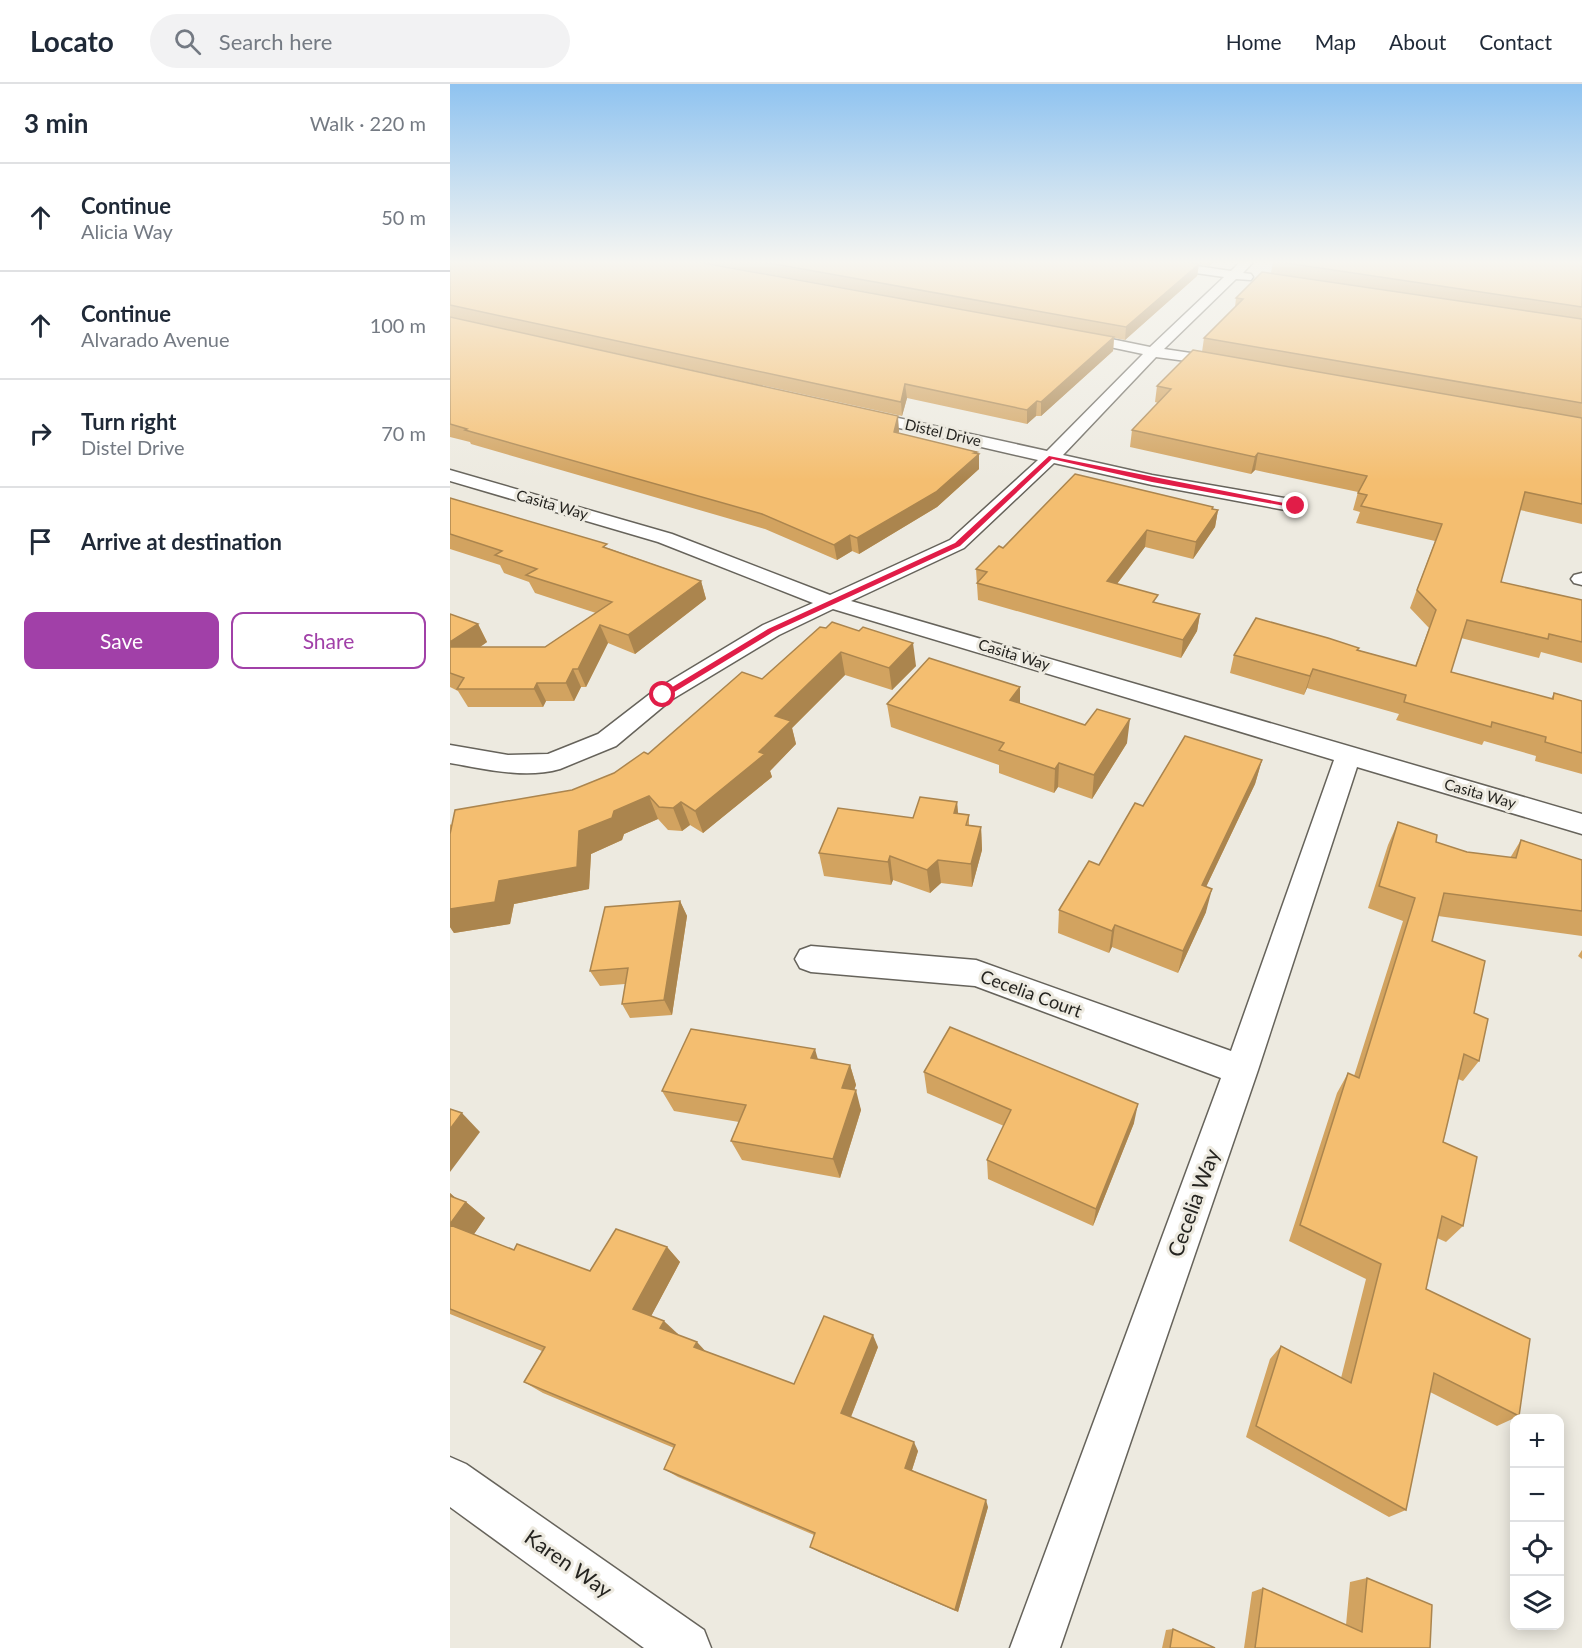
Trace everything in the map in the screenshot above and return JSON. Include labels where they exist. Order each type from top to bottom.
[{"type":"street","points":[[1065,334],[1153,352],[1234,364]]},
{"type":"street","points":[[450,754],[508,764],[551,763],[607,740],[663,695],[711,664],[771,630],[957,544],[1051,457],[1172,334]]},
{"type":"street","name":"Distel Drive","points":[[843,410],[1152,480],[1296,506]]},
{"type":"street","name":"Casita Way","points":[[450,475],[665,538],[831,602],[1582,824]]},
{"type":"street","name":"Cecelia Way","points":[[1035,1648],[1241,1070],[1348,756]]},
{"type":"street","name":"Cecelia Court","points":[[811,959],[976,973],[1241,1070]]},
{"type":"street","name":"Karen Way","points":[[450,1480],[686,1648]]},
{"type":"building","points":[[450,334],[527,334],[898,416],[894,432],[979,454],[936,492],[857,538],[850,535],[834,545],[762,514],[450,424]]},
{"type":"building","points":[[585,334],[1097,334],[1114,337],[1041,402],[1037,401],[1027,410],[905,384],[901,402]]},
{"type":"building","points":[[1208,334],[1582,334],[1582,403],[1204,338]]},
{"type":"building","points":[[1193,350],[1582,418],[1582,504],[1525,492],[1501,582],[1582,600],[1582,642],[1549,634],[1548,639],[1467,620],[1451,672],[1553,699],[1554,693],[1582,701],[1582,753],[1545,742],[1546,737],[1492,722],[1491,727],[1404,702],[1406,695],[1313,669],[1310,676],[1234,655],[1256,618],[1416,666],[1436,610],[1417,590],[1442,524],[1361,506],[1367,495],[1358,493],[1367,476],[1258,453],[1255,457],[1132,430],[1171,389],[1157,386]]},
{"type":"building","points":[[1075,474],[1218,510],[1196,542],[1147,530],[1107,581],[1158,595],[1153,602],[1200,614],[1183,640],[977,583],[987,572],[976,569],[999,546],[1003,548]]},
{"type":"building","points":[[450,498],[607,544],[603,547],[701,581],[628,635],[600,625],[578,669],[573,669],[566,683],[537,683],[534,689],[457,689],[464,678],[450,673],[450,647],[545,647],[612,602],[526,575],[537,569],[495,555],[502,551],[450,534]]},
{"type":"building","points":[[450,614],[478,624],[450,642]]},
{"type":"building","points":[[832,622],[859,631],[863,627],[913,643],[889,668],[841,652],[775,716],[791,721],[759,752],[765,754],[695,811],[681,802],[673,808],[659,807],[649,796],[614,811],[612,818],[579,831],[577,867],[499,881],[495,902],[450,909],[450,834],[455,810],[572,790],[614,773],[644,752],[648,754],[742,672],[762,679],[820,627],[826,628]]},
{"type":"building","points":[[929,658],[1020,687],[1010,700],[1085,725],[1097,709],[1130,719],[1094,775],[1059,763],[1055,769],[999,750],[1004,743],[887,704]]},
{"type":"building","points":[[1185,736],[1262,760],[1202,885],[1212,889],[1183,951],[1115,925],[1112,931],[1059,910],[1089,861],[1099,865],[1135,803],[1143,806]]},
{"type":"building","points":[[920,797],[957,802],[954,813],[969,815],[966,825],[981,827],[971,864],[938,860],[927,870],[890,856],[888,862],[819,853],[838,808],[913,818]]},
{"type":"building","points":[[1398,822],[1437,835],[1436,842],[1467,852],[1516,858],[1521,840],[1582,860],[1582,911],[1444,893],[1432,941],[1485,961],[1474,1013],[1488,1019],[1479,1061],[1464,1054],[1443,1142],[1477,1157],[1463,1226],[1442,1216],[1426,1289],[1530,1339],[1519,1414],[1515,1414],[1434,1373],[1406,1510],[1256,1426],[1281,1346],[1351,1383],[1381,1264],[1300,1225],[1348,1073],[1359,1078],[1415,898],[1379,886]]},
{"type":"building","points":[[680,901],[664,1000],[622,1004],[628,968],[590,971],[605,907]]},
{"type":"building","points":[[950,1027],[1138,1104],[1096,1209],[987,1160],[1011,1110],[924,1072]]},
{"type":"building","points":[[691,1029],[815,1049],[811,1058],[850,1065],[842,1088],[856,1090],[833,1159],[731,1141],[746,1105],[662,1091]]},
{"type":"building","points":[[450,1109],[462,1113],[450,1129]]},
{"type":"building","points":[[450,1196],[466,1202],[450,1224]]},
{"type":"building","points":[[450,1225],[514,1250],[517,1244],[590,1271],[616,1229],[667,1247],[633,1309],[664,1321],[660,1328],[697,1342],[694,1347],[794,1384],[824,1316],[873,1335],[841,1413],[914,1442],[905,1468],[986,1500],[955,1610],[810,1547],[815,1533],[664,1469],[675,1445],[524,1382],[545,1347],[450,1309]]},
{"type":"building","points":[[1367,1578],[1432,1605],[1430,1648],[1255,1648],[1263,1588],[1362,1632]]},
{"type":"building","points":[[1173,1629],[1215,1648],[1170,1648]]},
{"type":"route","points":[[663,695],[711,664],[771,630],[957,544],[1051,457],[1152,480],[1296,506]]}]
